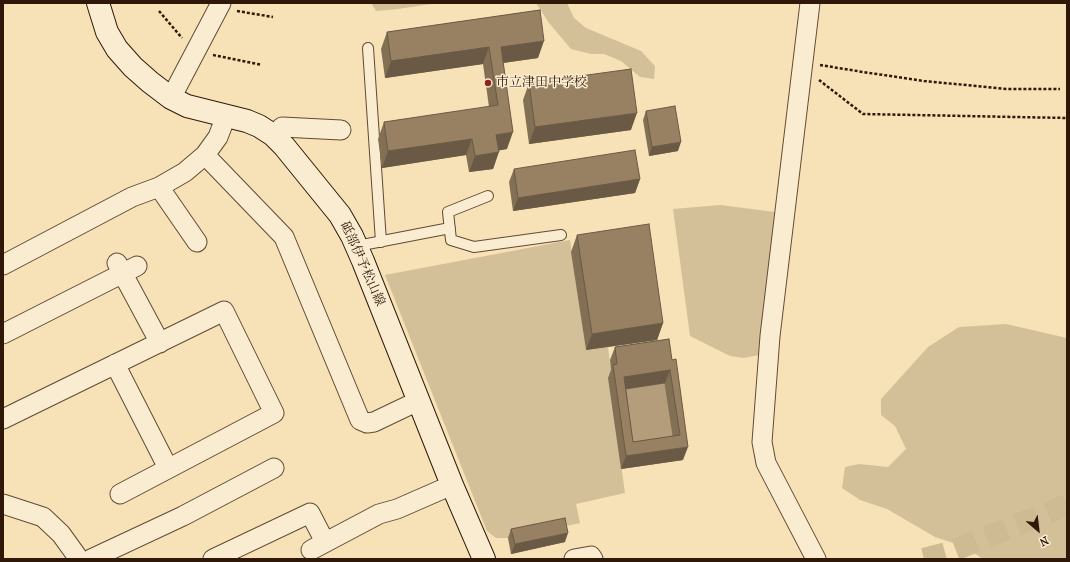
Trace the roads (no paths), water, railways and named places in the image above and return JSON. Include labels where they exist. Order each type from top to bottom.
[{"type":"main road","name":"砥部伊予松山線","points":[[98,3],[108,32],[117,49],[132,67],[171,98],[187,106],[253,124],[273,135],[284,146],[340,215],[357,246],[452,485],[484,559]]},
{"type":"street","points":[[810,3],[770,336],[762,442],[766,463],[816,559]]},
{"type":"street","points":[[171,98],[220,5]]},
{"type":"street","points":[[3,265],[132,197],[159,187],[185,172],[205,155],[218,137],[226,116]]},
{"type":"street","points":[[273,135],[282,127],[341,130]]},
{"type":"street","points":[[205,155],[284,237],[360,420],[367,423],[374,422],[418,400]]},
{"type":"street","points":[[159,187],[197,242]]},
{"type":"street","points":[[3,334],[125,267],[160,343]]},
{"type":"street","points":[[3,419],[224,311],[274,413],[120,494]]},
{"type":"street","points":[[116,364],[168,468]]},
{"type":"street","points":[[91,559],[183,516],[274,468]]},
{"type":"street","points":[[213,559],[310,513],[318,546],[379,514],[397,509],[452,485]]},
{"type":"street","points":[[3,504],[43,516],[61,534],[78,559]]},
{"type":"street","points":[[574,559],[591,556],[593,559]]},
{"type":"lane","points":[[368,48],[381,242]]},
{"type":"lane","points":[[488,196],[448,212],[451,240],[474,247],[560,235]]},
{"type":"lane","points":[[357,246],[450,228]]},
{"type":"tunnel","points":[[924,559],[947,553],[1067,505]]},
{"type":"place","name":"市立津田中学校","points":[[488,83]]}]
